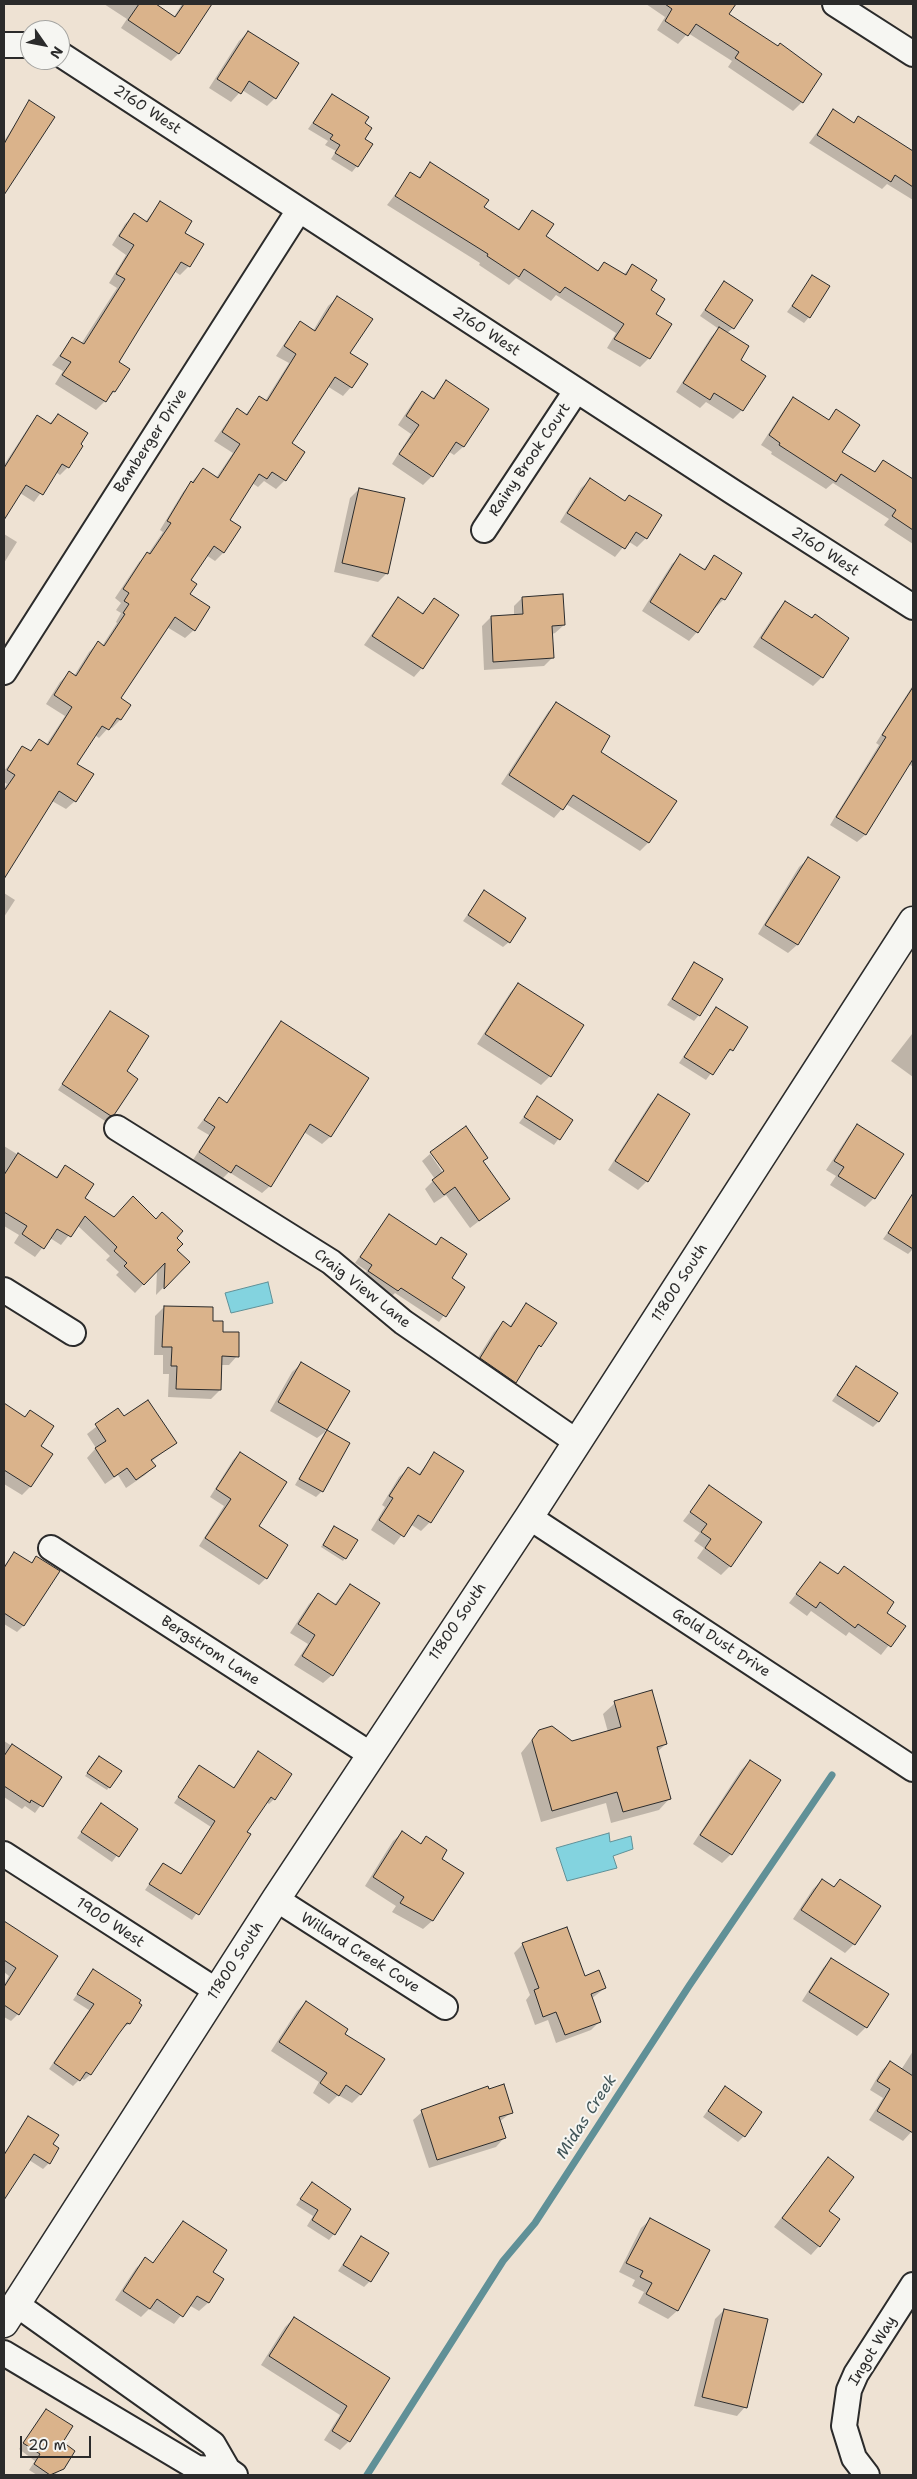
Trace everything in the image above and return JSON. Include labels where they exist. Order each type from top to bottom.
[{"type":"main road","name":"11800 South","points":[[10,2314],[276,1899],[370,1754],[529,1517],[913,921]]},
{"type":"street","points":[[835,4],[913,54]]},
{"type":"street","points":[[4,45],[20,45]]},
{"type":"street","name":"2160 West","points":[[70,61],[576,391],[885,591],[913,607]]},
{"type":"street","name":"Bamberger Drive","points":[[4,672],[299,210]]},
{"type":"street","name":"Rainy Brook Court","points":[[484,530],[576,391]]},
{"type":"street","name":"Craig View Lane","points":[[117,1128],[331,1262],[403,1322],[577,1442]]},
{"type":"street","points":[[4,1290],[73,1333]]},
{"type":"street","name":"Gold Dust Drive","points":[[529,1517],[913,1769]]},
{"type":"street","name":"Bergstrom Lane","points":[[51,1548],[370,1754]]},
{"type":"street","name":"1900 West","points":[[4,1854],[217,1991]]},
{"type":"street","name":"Willard Creek Cove","points":[[276,1899],[445,2007]]},
{"type":"street","name":"Ingot Way","points":[[868,2475],[854,2458],[844,2426],[849,2390],[856,2374],[913,2285]]},
{"type":"street","points":[[10,2314],[106,2368],[213,2444],[231,2473]]},
{"type":"street","points":[[4,2353],[197,2468],[231,2473]]},
{"type":"street","points":[[85,2400],[106,2368]]},
{"type":"water","points":[[268,1282],[273,1303],[231,1313],[225,1293]]},
{"type":"water","points":[[609,1833],[610,1842],[631,1836],[633,1849],[613,1856],[617,1868],[567,1881],[556,1848]]},
{"type":"building","points":[[139,4],[156,4],[175,17],[184,4],[212,4],[179,54],[128,20]]},
{"type":"building","points":[[665,4],[736,4],[729,14],[778,46],[780,43],[822,74],[803,103],[735,58],[739,52],[696,24],[688,36],[665,21],[672,9]]},
{"type":"building","points":[[248,31],[299,63],[276,99],[249,81],[241,94],[217,79]]},
{"type":"building","points":[[332,94],[369,117],[365,123],[372,128],[365,139],[373,144],[358,167],[335,153],[340,145],[330,139],[333,135],[313,123]]},
{"type":"building","points":[[29,100],[55,117],[4,195],[4,144]]},
{"type":"building","points":[[833,109],[854,123],[858,116],[913,151],[913,187],[895,175],[891,182],[817,135]]},
{"type":"building","points":[[430,162],[489,200],[484,207],[519,230],[532,210],[554,224],[546,236],[598,271],[604,262],[626,275],[632,264],[657,280],[651,290],[665,299],[656,314],[672,324],[650,359],[614,339],[624,324],[565,287],[560,293],[524,269],[519,277],[487,256],[488,254],[395,196],[410,172],[420,178]]},
{"type":"building","points":[[160,201],[192,221],[185,233],[204,244],[190,267],[181,262],[141,326],[119,362],[130,369],[106,402],[62,375],[71,362],[60,356],[72,337],[84,344],[125,279],[116,274],[134,245],[119,236],[134,213],[147,222]]},
{"type":"building","points":[[812,275],[830,286],[810,318],[792,306]]},
{"type":"building","points":[[724,281],[753,300],[734,329],[705,310]]},
{"type":"building","points":[[337,296],[373,319],[350,353],[368,364],[352,388],[335,377],[292,443],[305,452],[286,481],[272,472],[267,479],[259,474],[230,520],[241,527],[224,553],[214,546],[191,580],[197,584],[190,594],[210,607],[195,631],[175,617],[121,698],[131,705],[121,720],[117,718],[109,730],[102,726],[77,764],[94,774],[76,802],[59,791],[4,879],[4,791],[15,775],[7,770],[22,746],[31,751],[39,739],[48,745],[72,707],[54,695],[69,671],[76,676],[98,641],[104,646],[125,614],[123,613],[129,604],[124,601],[129,593],[123,589],[147,552],[150,554],[171,523],[167,521],[191,481],[193,483],[203,468],[218,478],[240,444],[222,432],[237,408],[247,415],[259,396],[267,401],[296,354],[284,346],[300,321],[315,331]]},
{"type":"building","points":[[719,327],[749,346],[741,360],[766,376],[743,411],[714,393],[710,400],[683,383]]},
{"type":"building","points":[[446,380],[489,409],[464,447],[456,442],[433,477],[399,454],[419,425],[406,416],[422,391],[434,399]]},
{"type":"building","points":[[793,397],[829,420],[836,409],[860,425],[842,452],[875,472],[883,460],[913,479],[913,530],[892,516],[896,510],[841,474],[836,482],[779,445],[780,443],[769,435]]},
{"type":"building","points":[[58,414],[88,433],[81,444],[83,446],[69,468],[62,464],[43,495],[26,485],[4,520],[4,468],[37,415],[51,424]]},
{"type":"building","points":[[590,478],[625,501],[629,495],[662,515],[647,539],[636,532],[625,549],[567,513]]},
{"type":"building","points":[[359,488],[405,498],[388,574],[342,563]]},
{"type":"building","points":[[680,554],[705,570],[714,555],[742,573],[725,600],[721,598],[698,633],[650,602]]},
{"type":"building","points":[[563,594],[565,625],[552,626],[554,658],[493,662],[491,616],[523,614],[522,597]]},
{"type":"building","points":[[398,597],[423,614],[434,598],[459,615],[423,669],[372,636]]},
{"type":"building","points":[[785,601],[812,618],[815,614],[849,638],[823,678],[761,638]]},
{"type":"building","points":[[913,687],[913,759],[866,835],[836,817],[886,737],[882,735]]},
{"type":"building","points":[[556,702],[610,736],[601,752],[677,801],[649,843],[573,795],[563,810],[509,775]]},
{"type":"building","points":[[808,857],[840,877],[798,945],[765,925]]},
{"type":"building","points":[[484,890],[526,918],[510,943],[468,915]]},
{"type":"building","points":[[694,962],[723,979],[700,1016],[672,999]]},
{"type":"building","points":[[518,983],[584,1025],[551,1077],[485,1034]]},
{"type":"building","points":[[716,1007],[748,1027],[733,1051],[730,1049],[713,1075],[684,1057]]},
{"type":"building","points":[[110,1011],[149,1036],[127,1071],[138,1079],[114,1115],[111,1116],[62,1084]]},
{"type":"building","points":[[281,1021],[369,1078],[331,1137],[310,1124],[271,1187],[236,1165],[231,1173],[199,1152],[215,1127],[204,1120],[219,1097],[227,1103]]},
{"type":"building","points":[[658,1094],[690,1114],[648,1182],[615,1161]]},
{"type":"building","points":[[537,1096],[573,1120],[560,1140],[524,1117]]},
{"type":"building","points":[[857,1124],[904,1154],[875,1199],[838,1176],[844,1167],[834,1161]]},
{"type":"building","points":[[466,1126],[488,1158],[483,1161],[510,1199],[479,1221],[455,1187],[444,1195],[432,1180],[444,1171],[430,1152]]},
{"type":"building","points":[[18,1153],[57,1178],[65,1165],[94,1184],[85,1198],[114,1217],[133,1196],[156,1219],[162,1212],[183,1231],[177,1238],[183,1244],[177,1250],[190,1262],[164,1289],[165,1263],[144,1285],[124,1266],[127,1263],[114,1251],[117,1247],[85,1216],[71,1237],[57,1229],[44,1249],[22,1234],[27,1226],[4,1212],[4,1175]]},
{"type":"building","points":[[913,1193],[913,1249],[888,1233]]},
{"type":"building","points":[[389,1214],[436,1245],[441,1237],[467,1254],[452,1278],[465,1287],[446,1317],[401,1288],[398,1291],[368,1271],[372,1265],[360,1257]]},
{"type":"building","points":[[526,1303],[557,1323],[541,1347],[539,1345],[516,1383],[480,1358],[503,1321],[511,1327]]},
{"type":"building","points":[[164,1306],[213,1307],[213,1321],[223,1321],[223,1332],[239,1332],[239,1357],[222,1356],[221,1390],[176,1389],[177,1366],[171,1366],[172,1347],[162,1347]]},
{"type":"building","points":[[301,1362],[350,1391],[327,1430],[278,1402]]},
{"type":"building","points":[[856,1366],[898,1393],[879,1422],[837,1395]]},
{"type":"building","points":[[148,1400],[177,1443],[151,1460],[156,1466],[136,1480],[127,1468],[114,1477],[95,1448],[106,1441],[95,1424],[118,1408],[124,1416]]},
{"type":"building","points":[[4,1403],[25,1417],[30,1410],[54,1426],[41,1446],[53,1454],[31,1487],[4,1470]]},
{"type":"building","points":[[327,1430],[350,1443],[323,1492],[299,1479]]},
{"type":"building","points":[[240,1452],[287,1482],[259,1526],[288,1545],[267,1579],[205,1538],[231,1499],[216,1489]]},
{"type":"building","points":[[434,1452],[464,1471],[431,1523],[418,1515],[404,1537],[379,1520],[393,1498],[389,1496],[408,1467],[420,1475]]},
{"type":"building","points":[[709,1485],[762,1522],[731,1567],[705,1548],[711,1539],[701,1532],[707,1524],[690,1512]]},
{"type":"building","points":[[334,1526],[358,1540],[346,1559],[323,1545]]},
{"type":"building","points":[[14,1552],[32,1563],[36,1556],[60,1571],[24,1626],[4,1613],[4,1568]]},
{"type":"building","points":[[820,1562],[838,1574],[844,1566],[894,1602],[887,1613],[906,1626],[891,1647],[858,1624],[855,1628],[820,1602],[816,1608],[796,1594]]},
{"type":"building","points":[[350,1584],[380,1603],[333,1676],[302,1656],[315,1635],[298,1624],[318,1593],[336,1605]]},
{"type":"building","points":[[652,1690],[667,1744],[657,1747],[671,1799],[623,1812],[617,1792],[552,1811],[532,1740],[539,1730],[552,1726],[572,1741],[621,1727],[614,1701]]},
{"type":"building","points":[[12,1744],[62,1777],[43,1807],[31,1800],[30,1803],[4,1786],[4,1756]]},
{"type":"building","points":[[258,1751],[292,1774],[275,1800],[271,1797],[247,1832],[251,1834],[199,1915],[149,1884],[163,1863],[181,1874],[215,1821],[178,1797],[199,1765],[234,1788]]},
{"type":"building","points":[[99,1756],[122,1771],[110,1788],[87,1773]]},
{"type":"building","points":[[750,1760],[781,1780],[732,1855],[700,1835]]},
{"type":"building","points":[[101,1803],[138,1829],[119,1857],[81,1832]]},
{"type":"building","points":[[402,1831],[421,1844],[426,1836],[447,1850],[442,1859],[464,1873],[433,1921],[400,1903],[404,1897],[373,1877]]},
{"type":"building","points":[[822,1879],[834,1887],[840,1879],[881,1906],[855,1945],[801,1910]]},
{"type":"building","points":[[4,1921],[58,1956],[19,2015],[4,2005],[4,1987],[16,1968],[4,1960]]},
{"type":"building","points":[[567,1927],[585,1976],[599,1970],[606,1988],[591,1994],[601,2022],[565,2035],[556,2012],[543,2017],[534,1990],[539,1988],[522,1943]]},
{"type":"building","points":[[831,1958],[889,1994],[867,2028],[809,1992]]},
{"type":"building","points":[[93,1969],[141,2000],[139,2003],[142,2005],[130,2024],[127,2023],[118,2035],[91,2075],[86,2072],[80,2081],[54,2063],[94,2004],[77,1994]]},
{"type":"building","points":[[306,2001],[348,2029],[345,2034],[385,2059],[361,2095],[346,2085],[339,2096],[320,2083],[327,2073],[279,2042]]},
{"type":"building","points":[[890,2061],[913,2076],[913,2133],[877,2111],[890,2089],[877,2081]]},
{"type":"building","points":[[504,2084],[513,2113],[499,2117],[506,2138],[437,2160],[421,2110],[488,2086],[489,2089]]},
{"type":"building","points":[[725,2086],[762,2112],[745,2137],[708,2111]]},
{"type":"building","points":[[28,2116],[59,2135],[53,2144],[59,2148],[50,2164],[34,2154],[4,2200],[4,2155]]},
{"type":"building","points":[[828,2157],[854,2177],[829,2211],[840,2219],[820,2247],[782,2218]]},
{"type":"building","points":[[312,2182],[351,2209],[335,2235],[312,2220],[318,2210],[300,2199]]},
{"type":"building","points":[[650,2218],[710,2250],[678,2311],[646,2294],[652,2283],[640,2277],[643,2271],[626,2263]]},
{"type":"building","points":[[183,2221],[227,2250],[213,2272],[224,2279],[209,2303],[197,2296],[183,2317],[157,2299],[150,2309],[123,2291],[145,2257],[153,2263]]},
{"type":"building","points":[[361,2236],[389,2253],[371,2282],[343,2265]]},
{"type":"building","points":[[724,2309],[768,2319],[747,2408],[702,2397]]},
{"type":"building","points":[[294,2317],[390,2378],[350,2442],[332,2431],[347,2406],[269,2356]]},
{"type":"building","points":[[46,2409],[73,2426],[63,2442],[75,2451],[64,2469],[50,2475],[34,2464],[40,2454],[23,2443]]},
{"type":"waterway","name":"Midas Creek","points":[[367,2475],[503,2261],[535,2223],[689,1986],[832,1775]]}]
